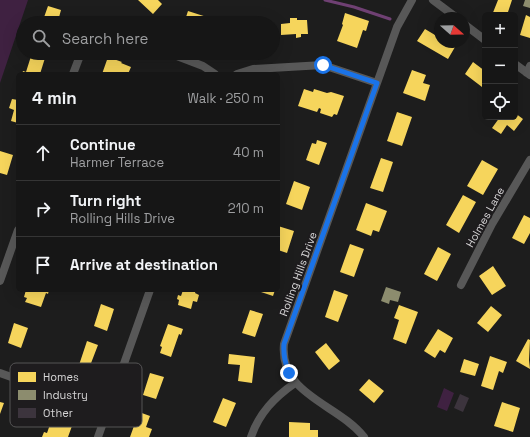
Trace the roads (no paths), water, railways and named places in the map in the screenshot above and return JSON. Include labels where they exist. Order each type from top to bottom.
[{"type":"street","name":"Rolling Hills Drive","points":[[364,437],[348,420],[295,383],[285,364],[283,354],[284,344],[397,27],[412,0]]},
{"type":"street","points":[[434,0],[449,12]]},
{"type":"street","points":[[470,29],[482,38]]},
{"type":"street","points":[[74,72],[78,60]]},
{"type":"street","points":[[187,60],[203,66],[212,72]]},
{"type":"street","points":[[243,72],[253,69],[323,65],[377,83]]},
{"type":"street","points":[[518,66],[529,71]]},
{"type":"street","name":"Holmes Lane","points":[[461,285],[492,224],[530,160]]},
{"type":"street","points":[[0,280],[16,236]]},
{"type":"street","points":[[124,363],[149,292]]},
{"type":"street","points":[[0,373],[10,377]]},
{"type":"street","points":[[251,437],[260,417],[270,404],[281,393],[295,383]]},
{"type":"street","points":[[98,437],[101,427]]},
{"type":"waterway","points":[[325,0],[354,7],[390,19]]}]
